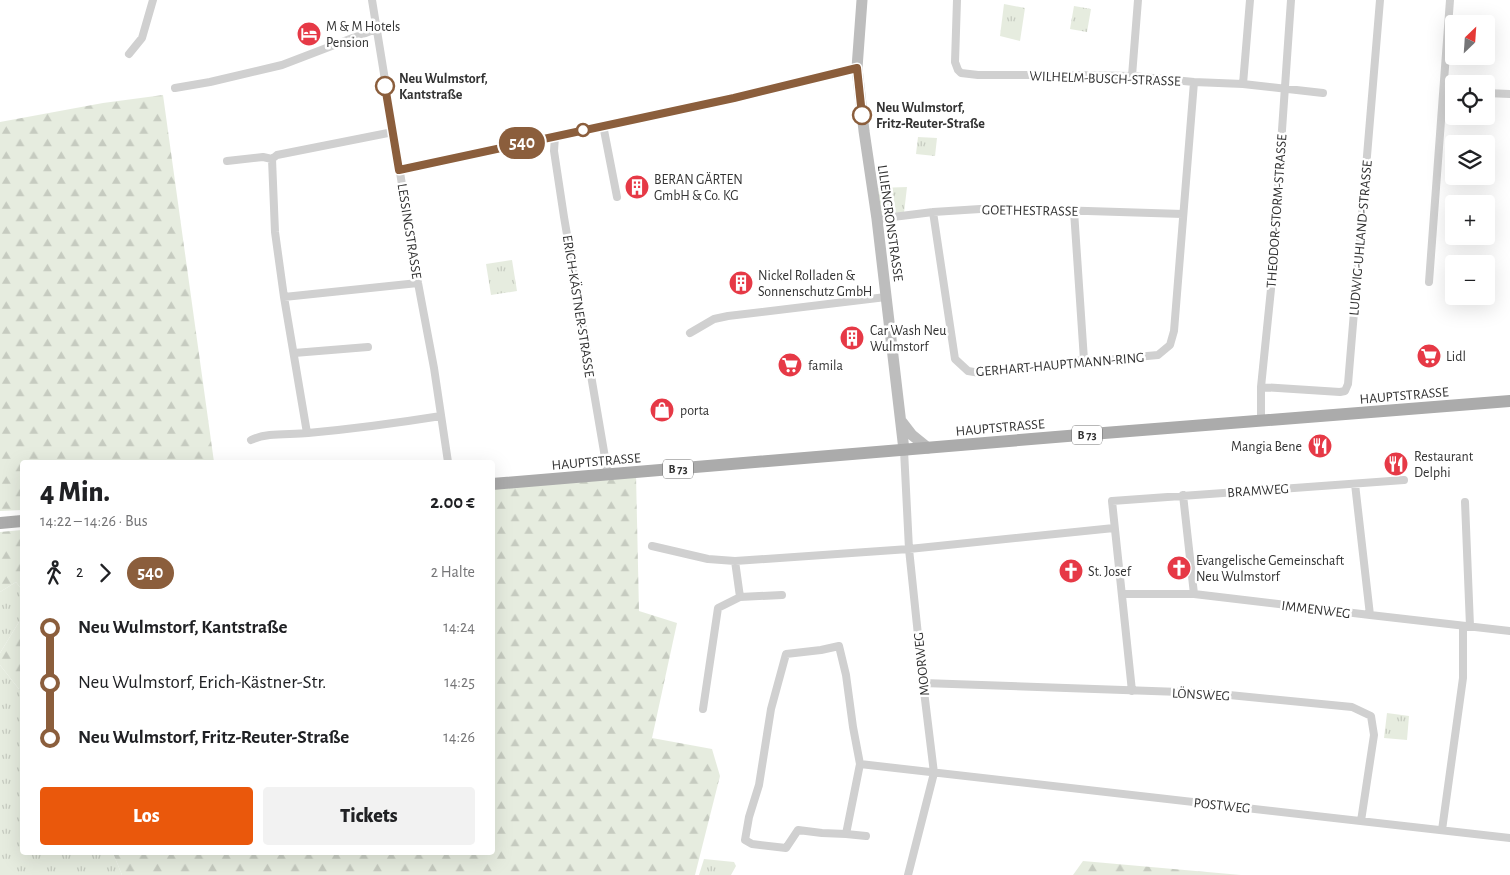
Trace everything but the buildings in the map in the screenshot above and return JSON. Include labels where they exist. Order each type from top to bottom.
[{"type":"main road","name":"HAUPTSTRASSE","points":[[495,484],[1510,401]]},
{"type":"main road","points":[[0,522],[20,521]]},
{"type":"street","points":[[129,54],[142,38],[153,0]]},
{"type":"street","name":"LESSINGSTRASSE","points":[[372,0],[448,460]]},
{"type":"street","name":"LILIENCRONSTRASSE","points":[[862,0],[857,68],[904,450]]},
{"type":"street","name":"WILHELM-BUSCH-STRASSE","points":[[957,0],[955,62],[961,73],[978,75],[1073,74],[1132,76],[1194,82],[1243,84],[1323,93]]},
{"type":"street","points":[[1132,76],[1138,0]]},
{"type":"street","points":[[1243,84],[1250,0]]},
{"type":"street","name":"THEODOR-STORM-STRASSE","points":[[1261,422],[1261,387],[1291,0]]},
{"type":"street","name":"LUDWIG-UHLAND-STRASSE","points":[[1261,387],[1340,392],[1344,391],[1348,384],[1380,0]]},
{"type":"street","points":[[1429,282],[1450,0]]},
{"type":"street","points":[[174,88],[210,82],[282,65],[376,28]]},
{"type":"street","points":[[399,170],[734,98],[857,68]]},
{"type":"street","name":"GERHART-HAUPTMANN-RING","points":[[933,212],[955,359],[968,372],[980,373],[1084,360],[1158,355],[1170,345],[1174,331],[1194,82]]},
{"type":"street","points":[[1495,93],[1510,94]]},
{"type":"street","points":[[603,125],[617,197]]},
{"type":"street","points":[[227,162],[263,157],[272,159],[277,156],[393,132]]},
{"type":"street","name":"ERICH-KÄSTNER-STRASSE","points":[[555,136],[556,168],[608,475]]},
{"type":"street","points":[[272,159],[275,232],[308,433]]},
{"type":"street","name":"GOETHESTRASSE","points":[[877,219],[933,212],[996,208],[1183,214]]},
{"type":"street","points":[[1074,211],[1084,360]]},
{"type":"street","points":[[284,296],[418,284]]},
{"type":"street","points":[[690,332],[714,319],[728,316],[886,297]]},
{"type":"street","points":[[294,353],[368,347]]},
{"type":"street","points":[[251,440],[260,436],[376,426],[441,416]]},
{"type":"street","points":[[901,420],[912,435],[928,448]]},
{"type":"street","name":"MOORWEG","points":[[904,450],[910,549],[934,773],[908,875]]},
{"type":"street","name":"BRAMWEG","points":[[1114,528],[1112,501],[1404,480]]},
{"type":"street","points":[[1355,484],[1370,616]]},
{"type":"street","points":[[1183,495],[1194,594]]},
{"type":"street","points":[[1442,830],[1463,678],[1467,626],[1465,502]]},
{"type":"street","points":[[652,546],[708,559],[735,561],[910,549],[1114,528],[1132,692]]},
{"type":"street","points":[[735,561],[740,597]]},
{"type":"street","name":"IMMENWEG","points":[[1122,594],[1194,594],[1510,631]]},
{"type":"street","points":[[703,709],[718,608],[740,597],[782,595]]},
{"type":"street","points":[[837,636],[846,675],[852,727],[860,764],[846,834]]},
{"type":"street","points":[[839,646],[786,654],[771,709],[759,785],[748,817],[745,840],[752,844],[786,848],[798,830],[866,836]]},
{"type":"street","name":"LÖNSWEG","points":[[923,683],[1209,694],[1352,706],[1371,716],[1374,735],[1361,821]]},
{"type":"street","name":"POSTWEG","points":[[860,764],[1510,838]]},
{"type":"green space","points":[[1004,4],[1025,8],[1020,41],[1000,36]]},
{"type":"green space","points":[[1074,6],[1091,9],[1087,32],[1070,29]]},
{"type":"green space","points":[[163,95],[214,460],[20,460],[20,510],[0,511],[0,122],[103,103]]},
{"type":"green space","points":[[918,137],[937,138],[935,156],[916,154]]},
{"type":"green space","points":[[907,187],[904,213],[881,215],[878,188]]},
{"type":"green space","points":[[512,260],[517,291],[491,295],[486,264]]},
{"type":"green space","points":[[636,475],[639,611],[677,623],[652,738],[712,749],[720,776],[695,875],[122,875],[114,855],[495,855],[495,488]]},
{"type":"green space","points":[[20,530],[20,587],[16,582],[0,592],[0,532]]},
{"type":"green space","points":[[16,582],[20,587],[20,620],[0,653],[0,592]]},
{"type":"green space","points":[[20,620],[20,690],[0,665],[0,653]]},
{"type":"green space","points":[[0,665],[20,690],[20,855],[114,855],[122,875],[0,875]]},
{"type":"green space","points":[[1387,713],[1409,716],[1407,740],[1384,738]]},
{"type":"green space","points":[[704,859],[734,862],[736,866],[731,875],[699,875]]},
{"type":"green space","points":[[1083,861],[1241,875],[1073,875]]},
{"type":"bus line","name":"540","points":[[385,86],[399,170],[734,98],[857,68],[862,115]]},
{"type":"place","name":"M & M Hotels Pension","points":[[309,34]]},
{"type":"place","name":"Neu Wulmstorf, Kantstraße","points":[[385,86]]},
{"type":"place","name":"Neu Wulmstorf, Fritz-Reuter-Straße","points":[[862,115]]},
{"type":"place","name":"BERAN GÄRTEN GmbH & Co. KG","points":[[637,187]]},
{"type":"place","name":"Nickel Rolladen & Sonnenschutz GmbH","points":[[741,283]]},
{"type":"place","name":"Car Wash Neu Wulmstorf","points":[[852,338]]},
{"type":"place","name":"Lidl","points":[[1429,356]]},
{"type":"place","name":"famila","points":[[790,365]]},
{"type":"place","name":"porta","points":[[662,410]]},
{"type":"place","name":"Mangia Bene","points":[[1320,446]]},
{"type":"place","name":"Restaurant Delphi","points":[[1396,464]]},
{"type":"place","name":"Evangelische Gemeinschaft Neu Wulmstorf","points":[[1179,568]]},
{"type":"place","name":"St. Josef","points":[[1071,571]]}]
